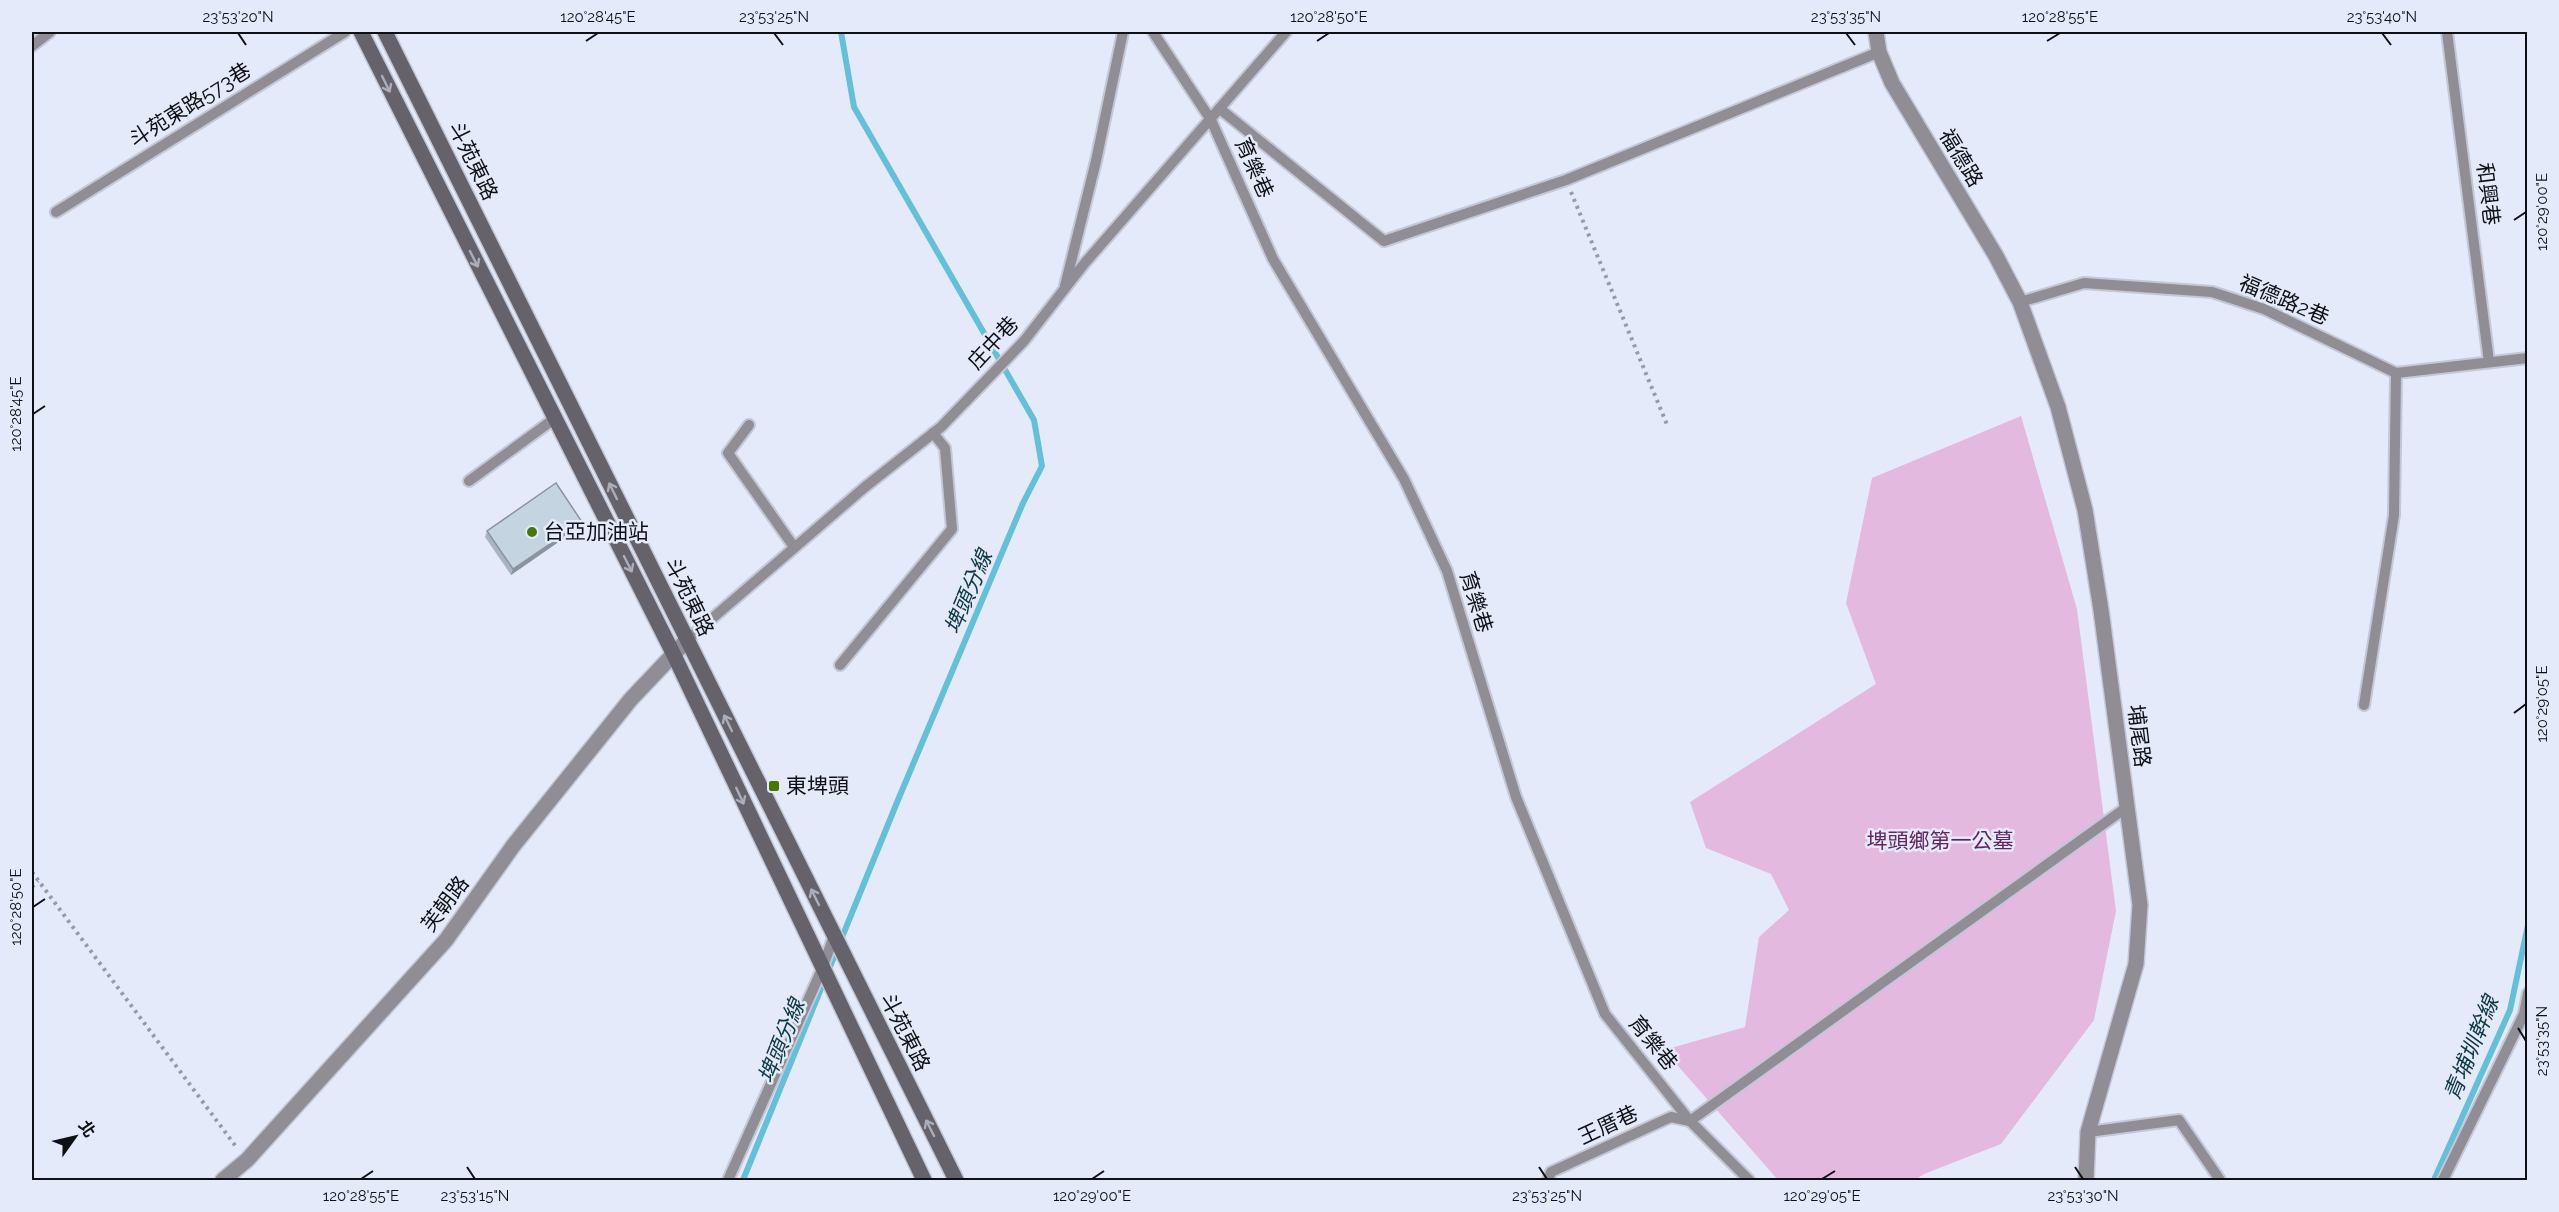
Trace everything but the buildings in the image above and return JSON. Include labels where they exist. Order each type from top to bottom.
[{"type":"main road","name":"斗苑東路","points":[[361,32],[673,653],[924,1180]]},
{"type":"main road","name":"斗苑東路","points":[[386,32],[956,1180]]},
{"type":"main road","points":[[425,163],[446,153]]},
{"type":"main road","points":[[567,444],[586,436]]},
{"type":"street","name":"福德路","points":[[1876,32],[1879,52],[1892,82],[1996,256],[2020,302]]},
{"type":"street","name":"埔尾路","points":[[2020,302],[2058,407],[2085,510],[2140,905],[2136,964],[2088,1132],[2086,1180]]},
{"type":"street","name":"芙朝路","points":[[223,1180],[247,1160],[446,940],[513,846],[631,699],[687,640]]},
{"type":"lane","points":[[32,46],[50,32]]},
{"type":"lane","name":"斗苑東路573巷","points":[[56,212],[345,32]]},
{"type":"lane","points":[[1064,289],[1096,161],[1123,32]]},
{"type":"lane","name":"育樂巷","points":[[1154,32],[1211,120],[1273,259],[1404,479],[1447,572],[1516,797],[1605,1014],[1690,1121],[1749,1180]]},
{"type":"lane","name":"庄中巷","points":[[687,640],[865,487],[933,433],[1024,341],[1064,289],[1286,32]]},
{"type":"lane","name":"和興巷","points":[[2447,32],[2489,362]]},
{"type":"lane","points":[[1220,109],[1384,241],[1566,180],[1879,52]]},
{"type":"lane","name":"福德路2巷","points":[[2020,302],[2084,283],[2212,292],[2264,309],[2396,373]]},
{"type":"lane","points":[[2364,705],[2394,515],[2396,373],[2528,358]]},
{"type":"lane","points":[[469,481],[554,418]]},
{"type":"lane","points":[[749,425],[728,453],[794,547]]},
{"type":"lane","points":[[840,664],[952,529],[945,448],[933,433]]},
{"type":"lane","points":[[1690,1121],[2127,807]]},
{"type":"lane","points":[[728,1180],[822,969],[834,936]]},
{"type":"lane","points":[[2443,1180],[2524,1014],[2528,993]]},
{"type":"lane","name":"王厝巷","points":[[1548,1180],[1551,1172],[1671,1117],[1690,1121]]},
{"type":"lane","points":[[2088,1132],[2179,1120],[2220,1180]]},
{"type":"path","points":[[1566,180],[1668,427]]},
{"type":"path","points":[[32,872],[247,1160]]},
{"type":"path","points":[[32,887],[38,881]]},
{"type":"green space","name":"埤頭鄉第一公墓","points":[[2021,416],[2077,609],[2116,911],[2094,1020],[2001,1144],[1924,1174],[1915,1180],[1778,1180],[1664,1050],[1745,1027],[1759,937],[1789,910],[1771,874],[1706,848],[1690,802],[1876,684],[1846,603],[1872,478]]},
{"type":"waterway","name":"埤頭分線","points":[[743,1180],[898,800],[1023,503],[1042,466],[1034,420],[854,107],[841,32]]},
{"type":"waterway","name":"青埔圳幹線","points":[[2434,1180],[2510,1010],[2528,925]]},
{"type":"place","name":"台亞加油站","points":[[532,532]]},
{"type":"place","name":"東埤頭","points":[[774,786]]}]
